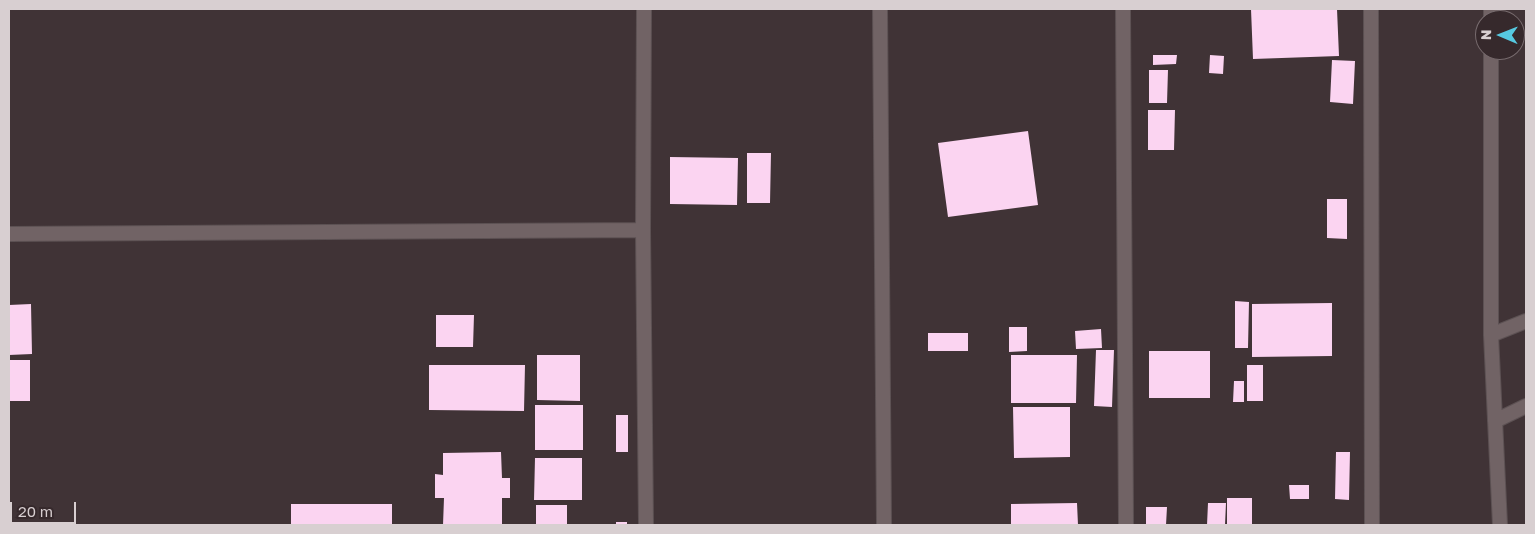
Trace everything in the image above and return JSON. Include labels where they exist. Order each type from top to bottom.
[{"type":"street","points":[[644,9],[643,230],[646,525]]},
{"type":"street","points":[[880,9],[884,525]]},
{"type":"street","points":[[1123,9],[1126,525]]},
{"type":"street","points":[[1371,9],[1372,525]]},
{"type":"street","points":[[1491,60],[1491,335],[1500,525]]},
{"type":"street","points":[[9,234],[643,230]]},
{"type":"street","points":[[1491,335],[1526,321]]},
{"type":"street","points":[[1495,421],[1526,406]]},
{"type":"building","points":[[1251,9],[1337,9],[1339,56],[1253,59]]},
{"type":"building","points":[[1153,55],[1177,55],[1176,64],[1153,65]]},
{"type":"building","points":[[1210,55],[1224,56],[1223,74],[1209,73]]},
{"type":"building","points":[[1332,60],[1355,61],[1353,104],[1330,102]]},
{"type":"building","points":[[1149,70],[1168,70],[1167,103],[1149,103]]},
{"type":"building","points":[[1148,110],[1175,110],[1174,150],[1148,150]]},
{"type":"building","points":[[1028,131],[1038,205],[948,217],[938,143]]},
{"type":"building","points":[[747,153],[771,153],[770,203],[747,203]]},
{"type":"building","points":[[670,157],[738,158],[737,205],[670,204]]},
{"type":"building","points":[[1327,199],[1347,199],[1347,239],[1327,238]]},
{"type":"building","points":[[1235,301],[1249,302],[1248,348],[1235,348]]},
{"type":"building","points":[[1332,303],[1332,356],[1252,357],[1252,304]]},
{"type":"building","points":[[31,304],[32,354],[9,355],[9,305]]},
{"type":"building","points":[[436,315],[474,315],[473,347],[436,347]]},
{"type":"building","points":[[1009,327],[1027,327],[1027,351],[1009,352]]},
{"type":"building","points":[[1101,329],[1102,348],[1076,349],[1075,331]]},
{"type":"building","points":[[928,333],[968,333],[968,351],[928,351]]},
{"type":"building","points":[[1096,350],[1114,350],[1112,407],[1094,406]]},
{"type":"building","points":[[1149,351],[1210,351],[1210,398],[1149,398]]},
{"type":"building","points":[[537,355],[580,355],[580,401],[537,400]]},
{"type":"building","points":[[1011,355],[1077,355],[1076,403],[1011,403]]},
{"type":"building","points":[[9,360],[30,360],[30,401],[9,401]]},
{"type":"building","points":[[429,365],[525,365],[524,411],[429,410]]},
{"type":"building","points":[[1247,365],[1263,365],[1263,401],[1247,401]]},
{"type":"building","points":[[1234,381],[1244,381],[1244,402],[1233,402]]},
{"type":"building","points":[[535,405],[583,405],[583,450],[535,450]]},
{"type":"building","points":[[1013,407],[1070,407],[1070,457],[1014,458]]},
{"type":"building","points":[[616,415],[628,415],[628,452],[616,452]]},
{"type":"building","points":[[501,452],[502,478],[510,478],[510,498],[502,498],[502,525],[443,525],[444,498],[435,498],[435,474],[443,475],[443,453]]},
{"type":"building","points":[[1336,452],[1350,452],[1349,500],[1335,499]]},
{"type":"building","points":[[535,458],[582,458],[582,500],[534,500]]},
{"type":"building","points":[[1289,485],[1309,485],[1309,499],[1290,499]]},
{"type":"building","points":[[1227,498],[1252,498],[1252,525],[1227,525]]},
{"type":"building","points":[[1077,503],[1078,525],[1011,525],[1011,504]]},
{"type":"building","points":[[1208,503],[1226,503],[1225,525],[1207,525]]},
{"type":"building","points":[[291,504],[392,504],[392,525],[291,525]]},
{"type":"building","points":[[536,505],[567,505],[567,525],[536,525]]},
{"type":"building","points":[[1146,507],[1167,507],[1166,525],[1146,525]]},
{"type":"building","points":[[616,522],[627,522],[627,525],[616,525]]}]
